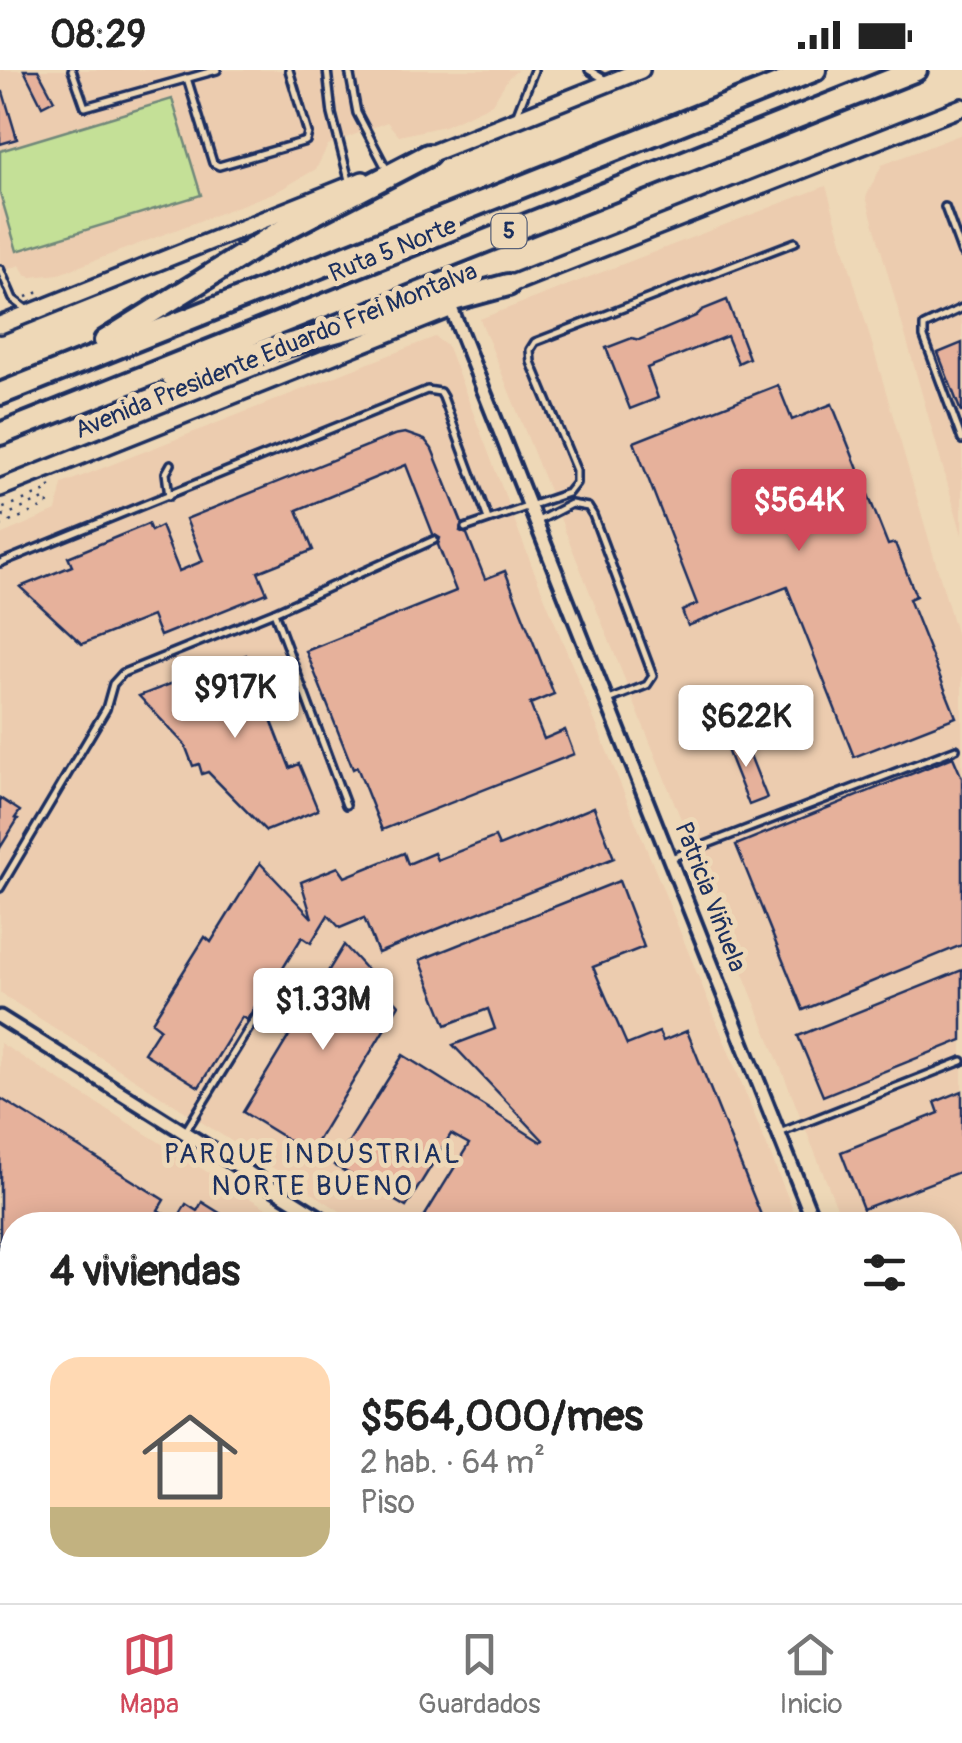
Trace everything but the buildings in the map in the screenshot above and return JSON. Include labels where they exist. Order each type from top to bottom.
[{"type":"highway","name":"Ruta 5 Norte","points":[[0,394],[815,70]]},
{"type":"highway","name":"Ruta 5 Norte","points":[[0,434],[916,70]]},
{"type":"highway","points":[[52,372],[278,233],[428,154]]},
{"type":"highway","points":[[102,392],[508,286]]},
{"type":"main road","points":[[0,325],[641,70]]},
{"type":"main road","name":"Avenida Presidente Eduardo Frei Montalva","points":[[0,488],[962,107]]},
{"type":"street","name":"Patricia Viñuela","points":[[451,308],[811,1212]]},
{"type":"street","points":[[0,1018],[311,1212]]},
{"type":"lane","points":[[72,70],[85,107],[217,70]]},
{"type":"lane","points":[[188,78],[213,163],[219,166],[306,141],[308,133],[289,70]]},
{"type":"lane","points":[[327,70],[332,114],[350,185]]},
{"type":"lane","points":[[512,121],[534,70]]},
{"type":"lane","points":[[589,70],[611,82]]},
{"type":"lane","points":[[348,72],[364,131],[387,170]]},
{"type":"lane","points":[[944,207],[962,253]]},
{"type":"lane","points":[[466,528],[568,493],[576,483],[576,470],[531,362],[530,350],[535,342],[795,242]]},
{"type":"lane","points":[[0,269],[14,299],[32,313]]},
{"type":"lane","points":[[962,308],[924,326],[924,337],[962,440]]},
{"type":"lane","points":[[0,564],[434,390],[443,397],[488,519]]},
{"type":"lane","points":[[169,496],[166,473],[170,464]]},
{"type":"lane","points":[[538,521],[570,504],[588,507],[593,515],[653,676],[648,685],[609,700]]},
{"type":"lane","points":[[0,888],[106,709],[113,684],[122,674],[274,612],[434,540]]},
{"type":"lane","points":[[274,612],[346,805]]},
{"type":"lane","points":[[671,858],[956,748]]},
{"type":"lane","points":[[184,1133],[262,1007]]},
{"type":"lane","points":[[779,1133],[962,1061]]},
{"type":"path","points":[[0,526],[48,505],[46,498],[4,516],[1,509],[51,489],[48,482]]},
{"type":"shaded area","points":[[0,70],[518,70],[492,104],[444,126],[399,136],[387,122],[328,145],[316,169],[278,191],[59,274],[31,277],[25,275],[20,265],[0,272]]},
{"type":"shaded area","points":[[962,134],[962,535],[866,197],[882,165]]},
{"type":"shaded area","points":[[826,186],[962,653],[962,1212],[839,1212],[480,319]]},
{"type":"shaded area","points":[[435,337],[448,347],[532,566],[794,1212],[342,1212],[0,993],[0,535],[56,511],[62,484]]},
{"type":"shaded area","points":[[0,1043],[273,1212],[0,1212]]},
{"type":"green space","points":[[172,99],[201,195],[17,251],[0,193],[0,151]]},
{"type":"district","name":"PARQUE INDUSTRIAL NORTE BUENO","points":[[313,1170]]}]
